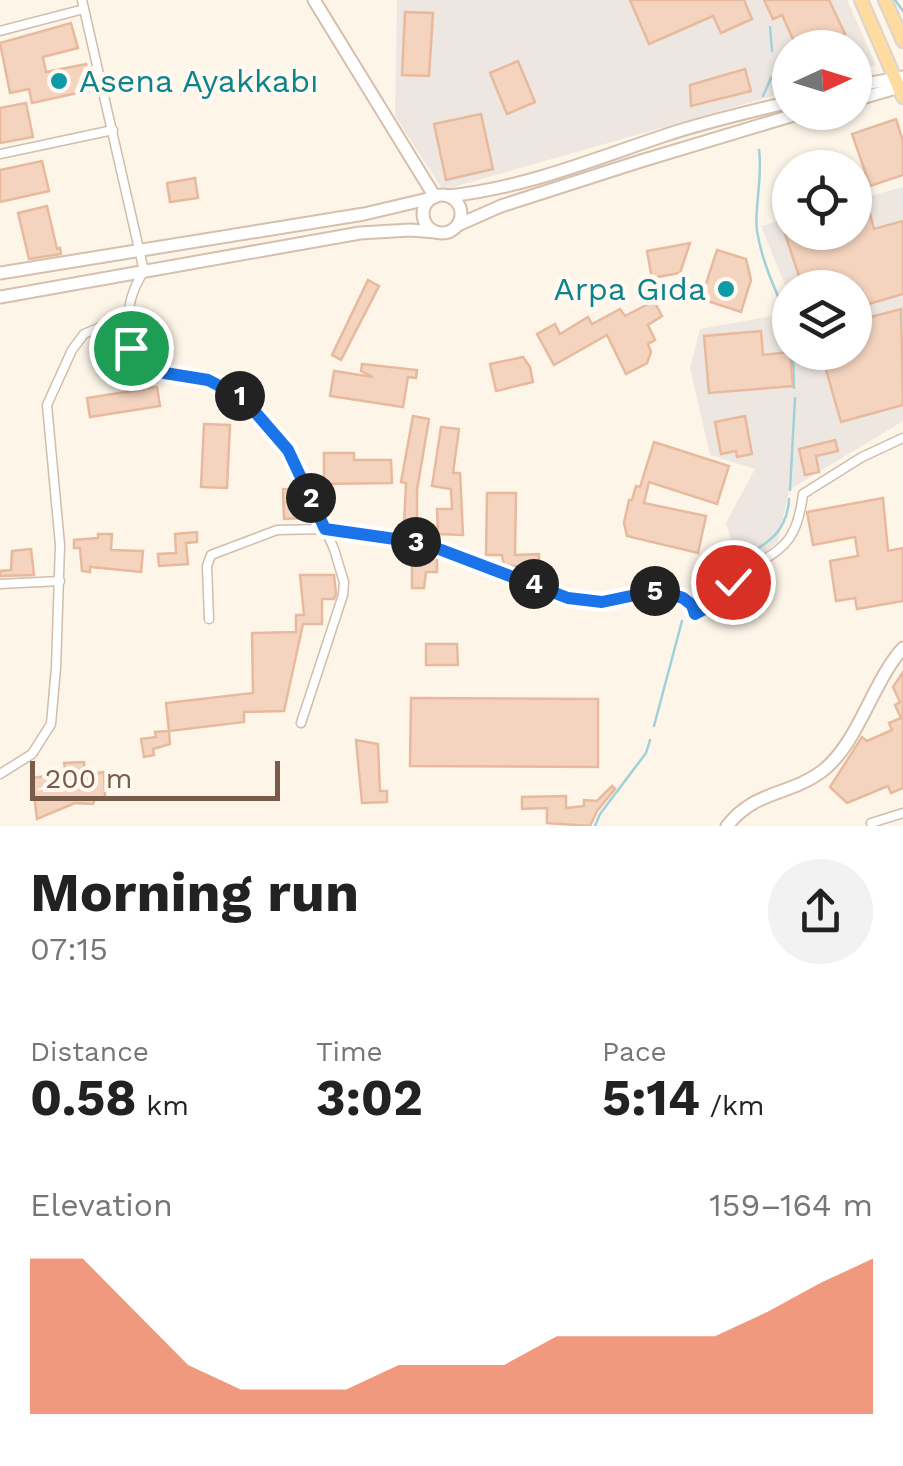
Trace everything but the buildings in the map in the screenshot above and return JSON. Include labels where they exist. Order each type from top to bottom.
[{"type":"main road","points":[[861,0],[901,85]]},
{"type":"main road","points":[[885,0],[903,41]]},
{"type":"street","points":[[314,0],[438,197],[460,208],[458,225]]},
{"type":"street","points":[[0,30],[83,4],[144,271],[134,286],[129,315],[131,348],[146,370],[208,380],[243,398],[288,450],[325,529],[340,568],[343,594],[301,724]]},
{"type":"street","points":[[872,86],[901,85]]},
{"type":"street","points":[[872,94],[901,85]]},
{"type":"street","points":[[0,273],[489,191],[543,178],[667,134],[772,107]]},
{"type":"street","points":[[0,297],[360,233],[452,231],[500,206],[772,121]]},
{"type":"street","points":[[0,154],[113,130]]},
{"type":"street","points":[[436,232],[424,220],[424,208],[438,197]]},
{"type":"street","points":[[0,774],[32,754],[50,724],[60,581],[47,405],[72,350],[84,334],[129,315]]},
{"type":"street","points":[[209,619],[210,555],[276,530],[325,529],[423,543],[568,598],[602,602],[659,590],[683,598],[695,614],[716,603],[733,582],[785,547],[800,514],[802,494],[862,457],[903,438]]},
{"type":"street","points":[[0,584],[60,581]]},
{"type":"street","points":[[727,826],[748,804],[820,773],[836,757],[903,648]]},
{"type":"street","points":[[871,823],[903,813]]},
{"type":"shaded area","points":[[397,0],[847,0],[860,30],[772,30],[772,96],[443,190],[395,116]]},
{"type":"shaded area","points":[[903,187],[903,421],[789,490],[778,542],[741,571],[726,523],[755,469],[710,455],[690,368],[700,329],[772,316],[772,370],[872,370],[872,270],[779,270],[761,226],[772,223],[772,250],[872,250],[872,195]]},
{"type":"waterway","points":[[895,0],[903,11]]},
{"type":"waterway","points":[[770,27],[772,51]]},
{"type":"waterway","points":[[763,96],[771,78]]},
{"type":"waterway","points":[[759,150],[757,231],[772,281]]},
{"type":"waterway","points":[[794,370],[794,388]]},
{"type":"waterway","points":[[790,490],[795,398]]},
{"type":"waterway","points":[[739,560],[766,543],[779,529],[789,499]]},
{"type":"waterway","points":[[694,599],[713,576],[731,564]]},
{"type":"waterway","points":[[654,726],[682,621]]},
{"type":"waterway","points":[[595,826],[646,753],[650,740]]},
{"type":"place","name":"Asena Ayakkabı","points":[[59,81]]},
{"type":"place","name":"Arpa Gıda","points":[[726,289]]},
{"type":"route","points":[[131,348],[146,370],[208,380],[243,398],[288,450],[325,529],[423,543],[568,598],[602,602],[659,590],[683,598],[695,614],[716,603],[733,582]]}]
